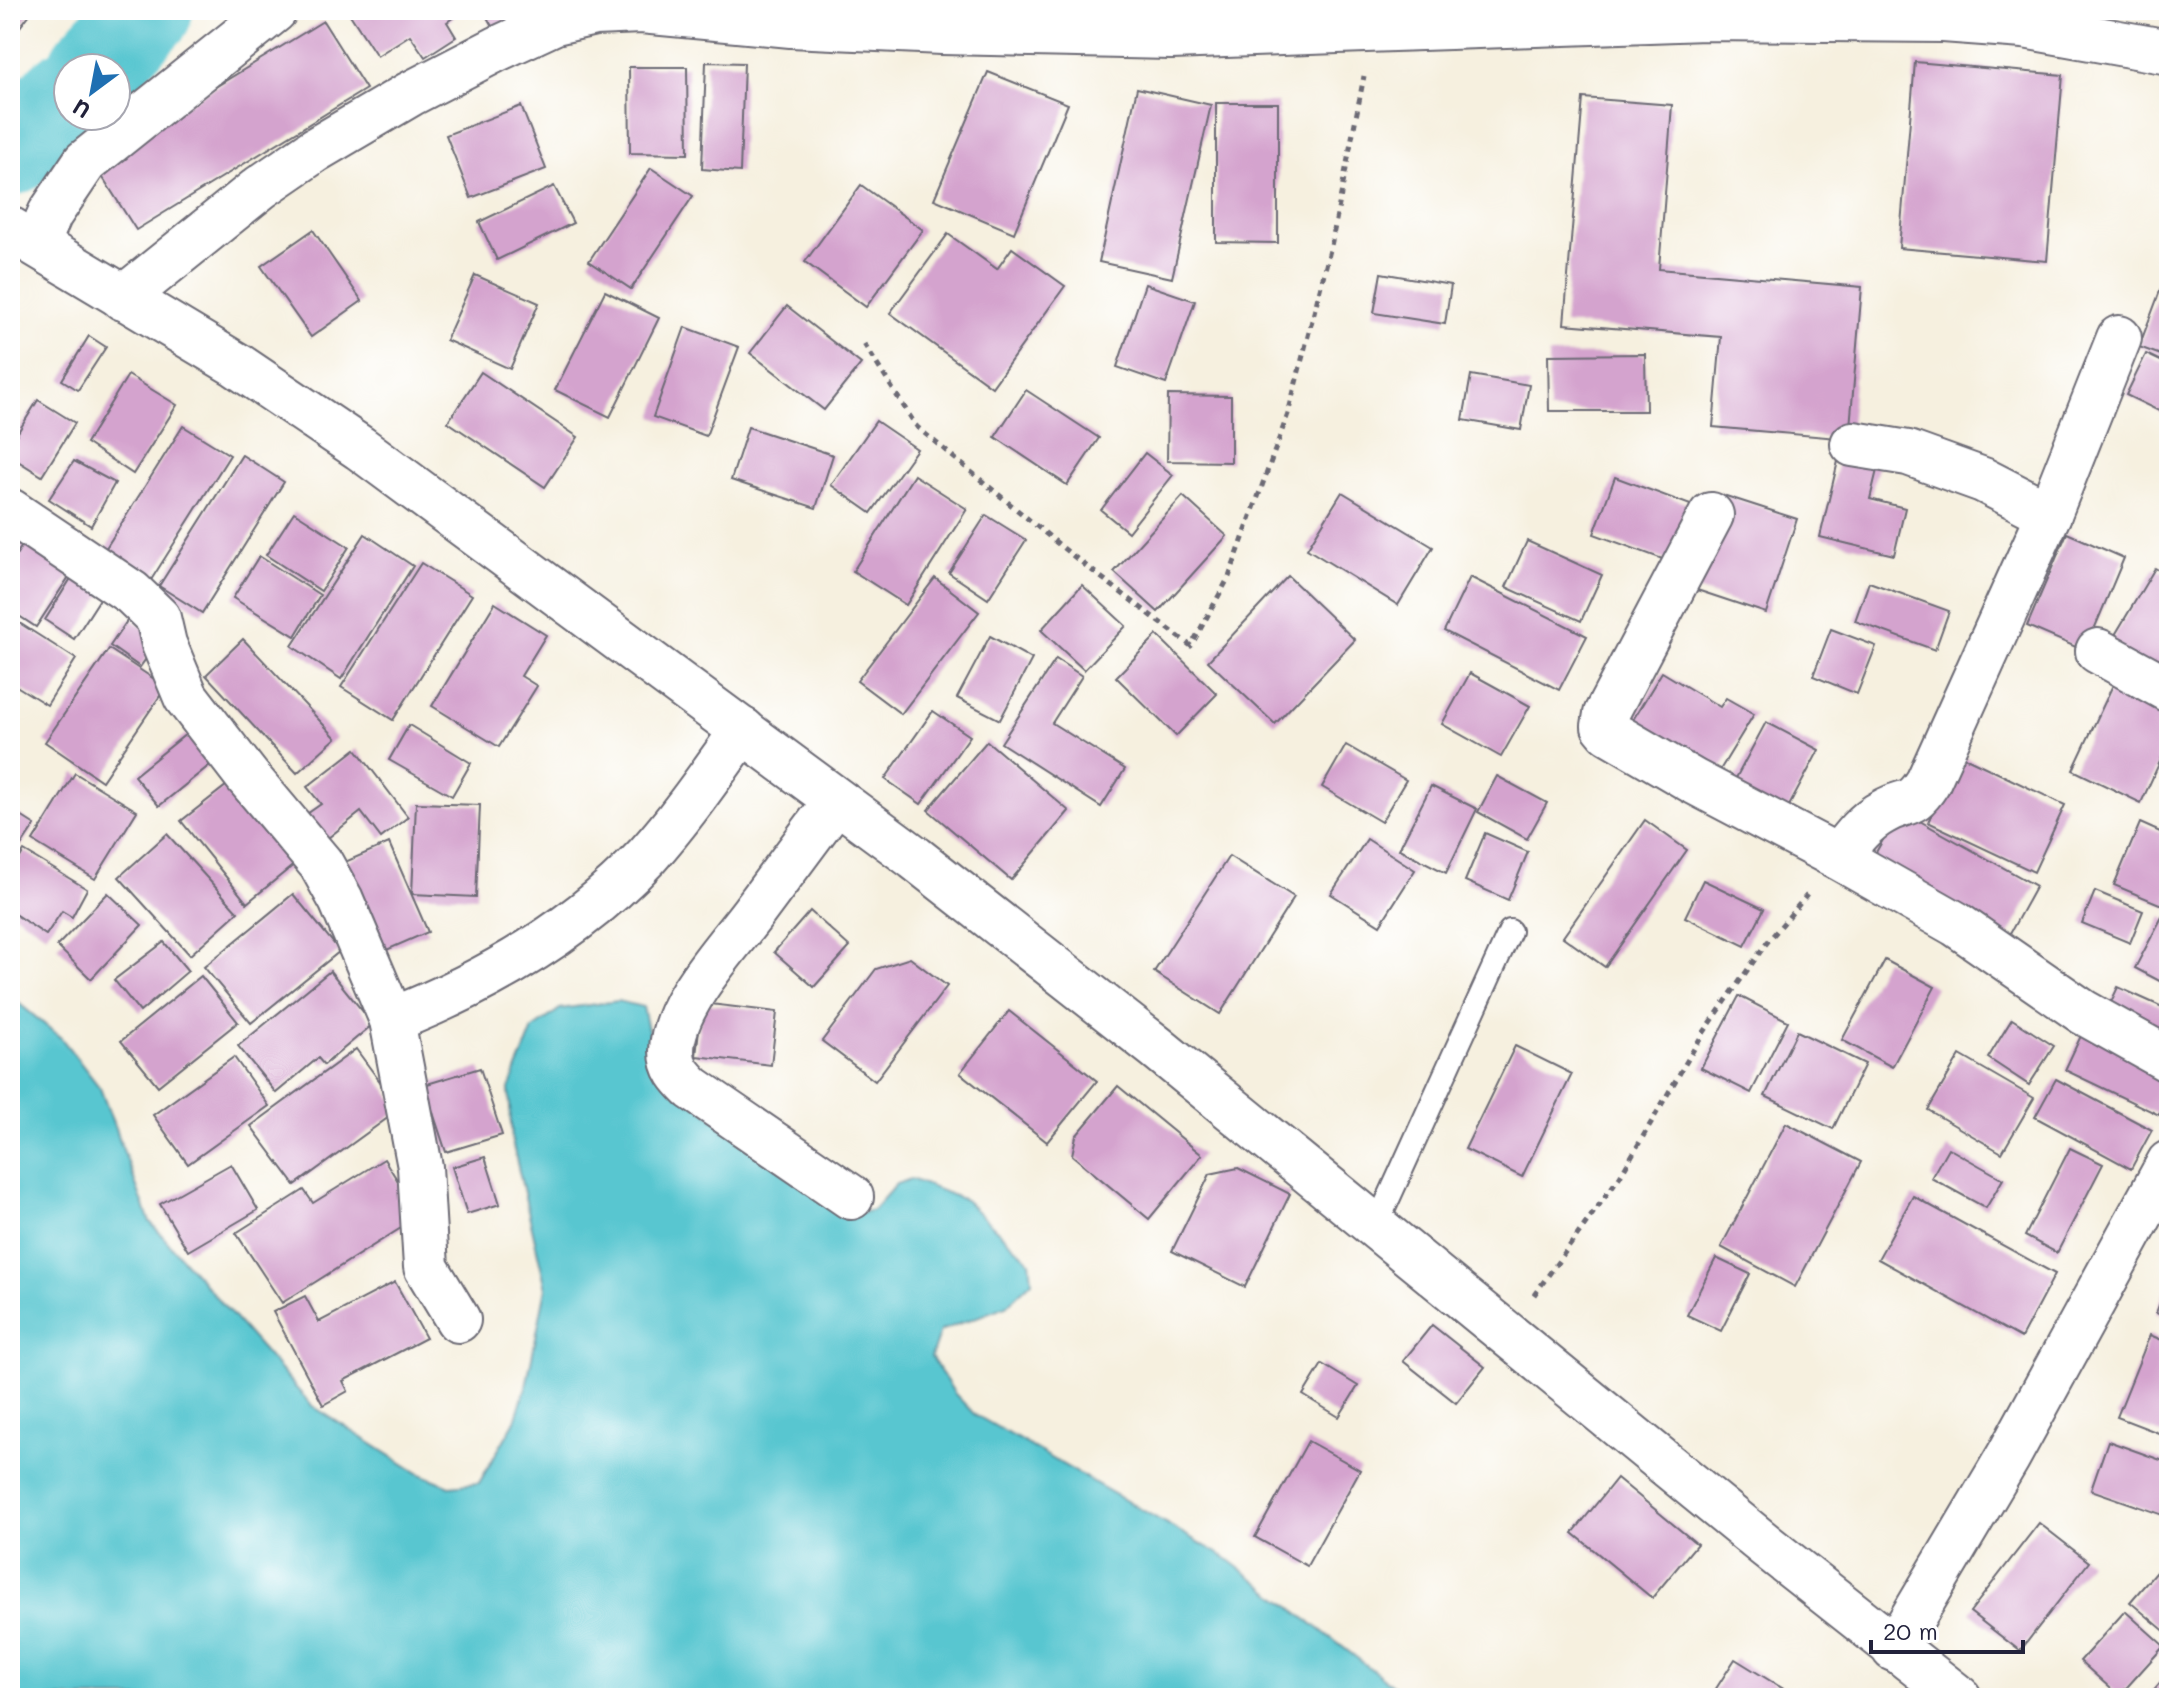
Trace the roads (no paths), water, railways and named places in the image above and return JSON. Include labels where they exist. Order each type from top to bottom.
[{"type":"street","points":[[275,10],[85,162],[50,214],[23,236],[237,365],[360,448],[915,858],[1048,961],[1894,1649],[1959,1698]]},
{"type":"street","points":[[123,298],[261,187],[326,144],[410,94],[497,49],[555,22],[594,13],[641,11],[791,25],[1215,36],[1373,28],[1417,18],[1942,15],[2169,52]]},
{"type":"street","points":[[1838,857],[1870,820],[1884,811],[1918,799],[1928,782],[2049,514],[2119,338]]},
{"type":"street","points":[[1853,444],[1908,453],[1983,480],[2049,514]]},
{"type":"street","points":[[10,511],[132,593],[158,618],[164,644],[186,697],[321,864],[341,900],[392,1020],[420,1167],[426,1267],[458,1320]]},
{"type":"street","points":[[1711,515],[1606,714],[1604,726],[1609,732],[1956,924],[2083,1012],[2169,1060]]},
{"type":"street","points":[[2098,651],[2169,690]]},
{"type":"street","points":[[392,1020],[448,998],[496,972],[577,918],[645,857],[686,808],[743,730]]},
{"type":"street","points":[[836,801],[703,978],[683,1011],[672,1053],[677,1073],[692,1088],[851,1197]]},
{"type":"street","points":[[1894,1649],[2008,1457],[2169,1163]]},
{"type":"lane","points":[[1376,1226],[1510,931]]},
{"type":"water","points":[[10,996],[61,1038],[100,1088],[150,1222],[311,1405],[418,1473],[450,1486],[479,1483],[515,1421],[526,1387],[546,1288],[512,1141],[509,1089],[533,1029],[560,1009],[618,1001],[643,1007],[649,1034],[668,1084],[847,1216],[873,1210],[896,1184],[911,1179],[965,1200],[1030,1261],[1032,1281],[1006,1306],[940,1331],[931,1357],[955,1394],[974,1414],[1228,1559],[1409,1698],[10,1698]]},
{"type":"waterway","points":[[109,52],[147,10]]},
{"type":"waterway","points":[[10,150],[52,110]]}]
